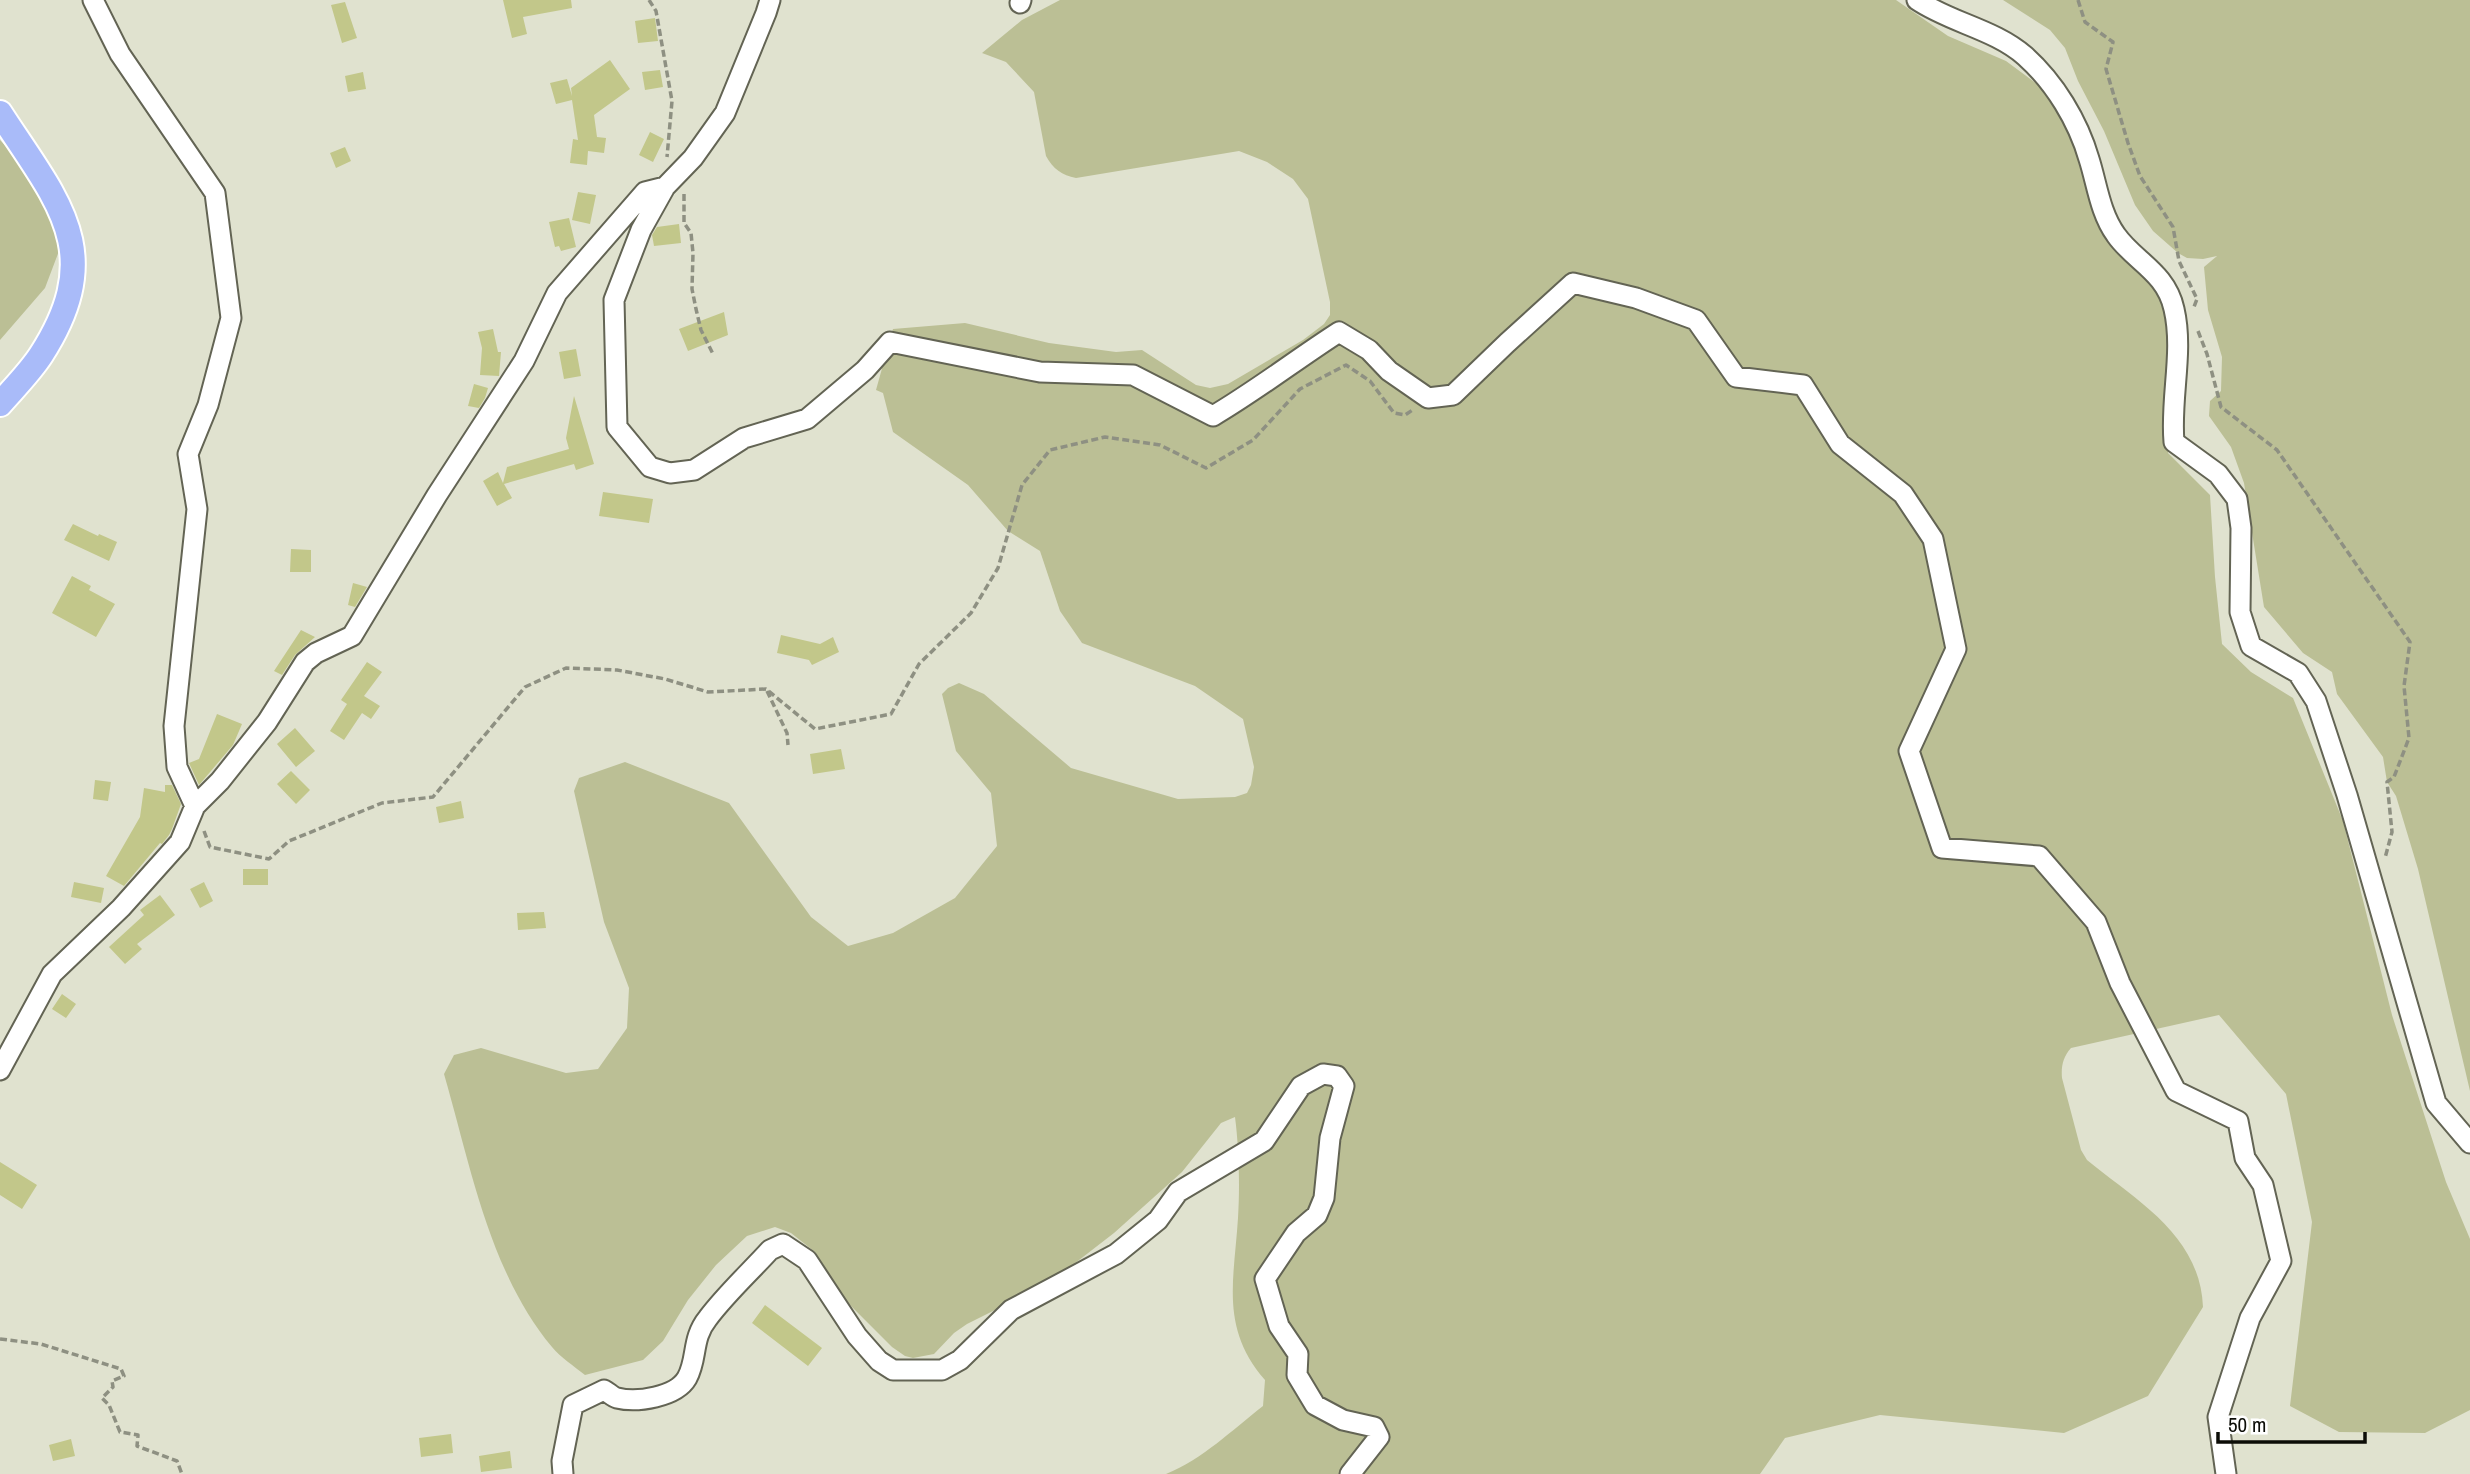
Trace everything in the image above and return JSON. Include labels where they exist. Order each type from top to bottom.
[{"type":"main road","points":[[0,113],[66,221],[74,256],[72,283],[63,317],[40,357],[0,404]]},
{"type":"street","points":[[93,0],[120,54],[215,192],[231,318],[208,405],[188,454],[197,509],[174,726],[177,767],[195,806]]},
{"type":"street","points":[[769,0],[724,113],[675,190],[641,230],[614,300],[617,427],[650,467],[670,473],[694,470],[744,438],[807,419],[865,370],[890,342],[1040,372],[1133,375],[1213,416],[1339,332],[1369,350],[1389,371],[1428,398],[1453,395],[1573,283],[1636,298],[1696,320],[1736,377],[1803,385],[1840,444],[1903,494],[1933,539],[1956,649],[1909,751],[1942,848],[2039,856],[2096,922],[2120,983],[2176,1090],[2238,1121],[2245,1158],[2263,1185],[2281,1261],[2250,1318],[2218,1417],[2226,1474]]},
{"type":"street","points":[[1917,0],[1937,13],[1997,37],[2024,55],[2055,89],[2073,119],[2089,157],[2101,201],[2116,235],[2157,275],[2174,305],[2178,330],[2172,419],[2174,442],[2218,474],[2237,499],[2241,528],[2240,612],[2251,646],[2298,673],[2316,701],[2347,794],[2436,1103],[2470,1143]]},
{"type":"street","points":[[0,1070],[52,974],[121,908],[180,842],[195,806],[220,782],[267,722],[304,662],[316,653],[352,636],[437,495],[524,361],[557,293],[645,192],[675,190]]},
{"type":"street","points":[[563,1474],[562,1461],[573,1405],[604,1390],[616,1398],[646,1399],[663,1395],[685,1381],[694,1362],[694,1344],[707,1319],[770,1250],[783,1244],[807,1260],[857,1336],[879,1361],[893,1370],[942,1370],[960,1360],[1012,1310],[1116,1254],[1158,1220],[1178,1192],[1264,1141],[1301,1086],[1323,1074],[1337,1076],[1344,1086],[1331,1138],[1324,1198],[1317,1215],[1296,1233],[1265,1279],[1279,1326],[1298,1354],[1297,1375],[1315,1405],[1343,1420],[1374,1427],[1379,1437],[1350,1474]]},
{"type":"path","points":[[649,0],[656,11],[671,102],[675,190],[686,203],[684,223],[691,233],[694,299],[701,330],[713,354]]},
{"type":"path","points":[[2078,0],[2085,22],[2113,42],[2106,69],[2140,176],[2174,228],[2179,261],[2197,299],[2191,315]]},
{"type":"path","points":[[2195,325],[2207,354],[2221,407],[2277,450],[2410,642],[2404,686],[2409,738],[2394,777],[2387,782],[2392,832],[2387,854],[2372,882]]},
{"type":"path","points":[[195,806],[210,847],[269,859],[289,841],[382,803],[433,797],[525,687],[566,668],[617,670],[665,678],[708,692],[766,689],[815,729],[891,714],[919,664],[971,613],[998,568],[1023,485],[1050,450],[1105,437],[1160,445],[1206,467],[1253,440],[1300,389],[1346,365],[1370,380],[1394,413],[1405,415],[1428,398]]},
{"type":"path","points":[[766,689],[787,733],[788,745]]},
{"type":"path","points":[[0,1339],[41,1344],[121,1369],[124,1376],[112,1381],[113,1387],[102,1398],[109,1405],[120,1432],[138,1435],[137,1446],[177,1461],[182,1474]]},
{"type":"green space","points":[[1060,0],[1896,0],[1948,36],[2006,61],[2053,96],[2076,140],[2092,198],[2177,300],[2168,453],[2210,495],[2222,644],[2251,672],[2293,698],[2343,821],[2392,1015],[2446,1182],[2470,1239],[2470,1410],[2425,1433],[2339,1432],[2290,1406],[2312,1222],[2286,1094],[2219,1015],[2071,1048],[2064,1058],[2062,1078],[2081,1150],[2087,1160],[2145,1206],[2178,1240],[2191,1259],[2199,1282],[2203,1307],[2148,1396],[2064,1433],[1880,1415],[1785,1438],[1760,1474],[1166,1474],[1205,1452],[1263,1406],[1265,1380],[1241,1342],[1233,1303],[1239,1193],[1235,1117],[1221,1123],[1182,1172],[1114,1233],[1061,1274],[967,1324],[934,1354],[913,1358],[892,1347],[848,1303],[815,1252],[791,1233],[775,1227],[747,1236],[716,1265],[688,1300],[663,1341],[643,1360],[585,1375],[556,1351],[530,1317],[497,1252],[473,1181],[444,1074],[454,1055],[481,1048],[566,1073],[598,1069],[627,1028],[629,988],[604,922],[574,791],[579,778],[625,762],[729,803],[811,917],[848,946],[893,933],[955,898],[997,846],[991,793],[956,751],[942,694],[959,683],[984,694],[1071,768],[1178,799],[1235,797],[1247,793],[1251,785],[1254,767],[1243,719],[1195,686],[1082,643],[1060,611],[1040,551],[1008,531],[968,485],[893,432],[883,393],[876,390],[893,329],[965,323],[1049,343],[1116,352],[1142,350],[1196,385],[1210,388],[1228,384],[1303,340],[1324,324],[1330,315],[1330,302],[1308,199],[1293,179],[1267,162],[1239,151],[1076,178],[1055,168],[1046,156],[1034,92],[1006,62],[982,53],[1022,20]]},
{"type":"green space","points":[[2003,0],[2470,0],[2470,1091],[2418,869],[2396,796],[2387,782],[2383,757],[2337,694],[2332,672],[2303,653],[2264,607],[2244,483],[2231,447],[2209,416],[2210,401],[2221,391],[2222,357],[2208,310],[2204,267],[2217,256],[2187,258],[2153,231],[2135,205],[2065,48],[2050,30]]},
{"type":"green space","points":[[0,140],[50,193],[62,243],[45,288],[0,340]]},
{"type":"building","points":[[503,0],[571,0],[572,8],[523,17],[527,34],[512,38]]},
{"type":"building","points":[[345,2],[357,38],[342,43],[331,5]]},
{"type":"building","points":[[655,18],[658,41],[638,43],[635,21]]},
{"type":"building","points":[[610,60],[630,89],[594,115],[597,137],[606,138],[604,153],[588,151],[587,165],[570,163],[573,139],[578,140],[572,100],[556,104],[550,83],[567,79],[572,96],[571,88]]},
{"type":"building","points":[[660,70],[663,87],[645,90],[642,72]]},
{"type":"building","points":[[363,72],[366,89],[348,92],[345,76]]},
{"type":"building","points":[[650,132],[664,139],[653,162],[639,155]]},
{"type":"building","points":[[345,147],[351,161],[336,168],[330,153]]},
{"type":"building","points":[[578,192],[596,195],[590,224],[572,220]]},
{"type":"building","points":[[569,218],[576,247],[561,251],[559,246],[555,247],[549,222]]},
{"type":"building","points":[[679,224],[681,243],[654,246],[652,235],[657,227]]},
{"type":"building","points":[[724,312],[728,335],[688,351],[679,329]]},
{"type":"building","points":[[493,329],[498,352],[501,352],[499,376],[480,375],[482,348],[478,332]]},
{"type":"building","points":[[576,349],[581,376],[564,379],[559,352]]},
{"type":"building","points":[[474,384],[488,388],[479,408],[468,406]]},
{"type":"building","points":[[574,396],[594,464],[576,470],[574,464],[504,484],[512,498],[497,506],[483,481],[498,472],[503,483],[507,467],[569,449],[566,438]]},
{"type":"building","points":[[603,492],[653,499],[649,523],[599,516]]},
{"type":"building","points":[[73,524],[117,542],[109,561],[64,540]]},
{"type":"building","points":[[291,549],[311,550],[311,572],[290,572]]},
{"type":"building","points":[[72,576],[91,586],[89,590],[115,604],[96,637],[52,613]]},
{"type":"building","points":[[353,583],[367,587],[355,607],[348,605]]},
{"type":"building","points":[[301,630],[315,637],[295,655],[282,675],[274,671]]},
{"type":"building","points":[[781,635],[820,644],[833,637],[839,652],[812,665],[809,660],[777,653]]},
{"type":"building","points":[[367,662],[382,672],[364,696],[380,706],[371,719],[362,713],[344,740],[330,731],[347,704],[341,700]]},
{"type":"building","points":[[217,714],[242,724],[233,745],[199,785],[189,763],[199,759]]},
{"type":"building","points":[[295,728],[315,751],[296,767],[277,744]]},
{"type":"building","points":[[841,749],[845,769],[813,774],[810,754]]},
{"type":"building","points":[[291,771],[310,790],[296,804],[277,784]]},
{"type":"building","points":[[95,780],[111,782],[108,801],[93,799]]},
{"type":"building","points":[[165,785],[172,785],[181,804],[172,829],[124,886],[106,876],[140,817],[144,788],[165,792]]},
{"type":"building","points":[[461,801],[464,818],[439,823],[436,807]]},
{"type":"building","points":[[243,869],[268,869],[268,885],[243,885]]},
{"type":"building","points":[[74,882],[104,888],[101,903],[71,897]]},
{"type":"building","points":[[204,882],[213,901],[200,908],[190,889]]},
{"type":"building","points":[[160,895],[175,915],[137,944],[142,949],[125,964],[109,947],[144,915],[140,910]]},
{"type":"building","points":[[544,912],[546,928],[518,930],[517,913]]},
{"type":"building","points":[[62,994],[76,1004],[66,1018],[52,1009]]},
{"type":"building","points":[[0,1162],[37,1185],[22,1209],[0,1195]]},
{"type":"building","points":[[765,1305],[822,1348],[808,1366],[752,1323]]},
{"type":"building","points":[[451,1434],[453,1453],[421,1457],[419,1438]]},
{"type":"building","points":[[71,1439],[75,1456],[53,1461],[49,1445]]},
{"type":"building","points":[[510,1451],[512,1468],[481,1472],[479,1456]]}]
